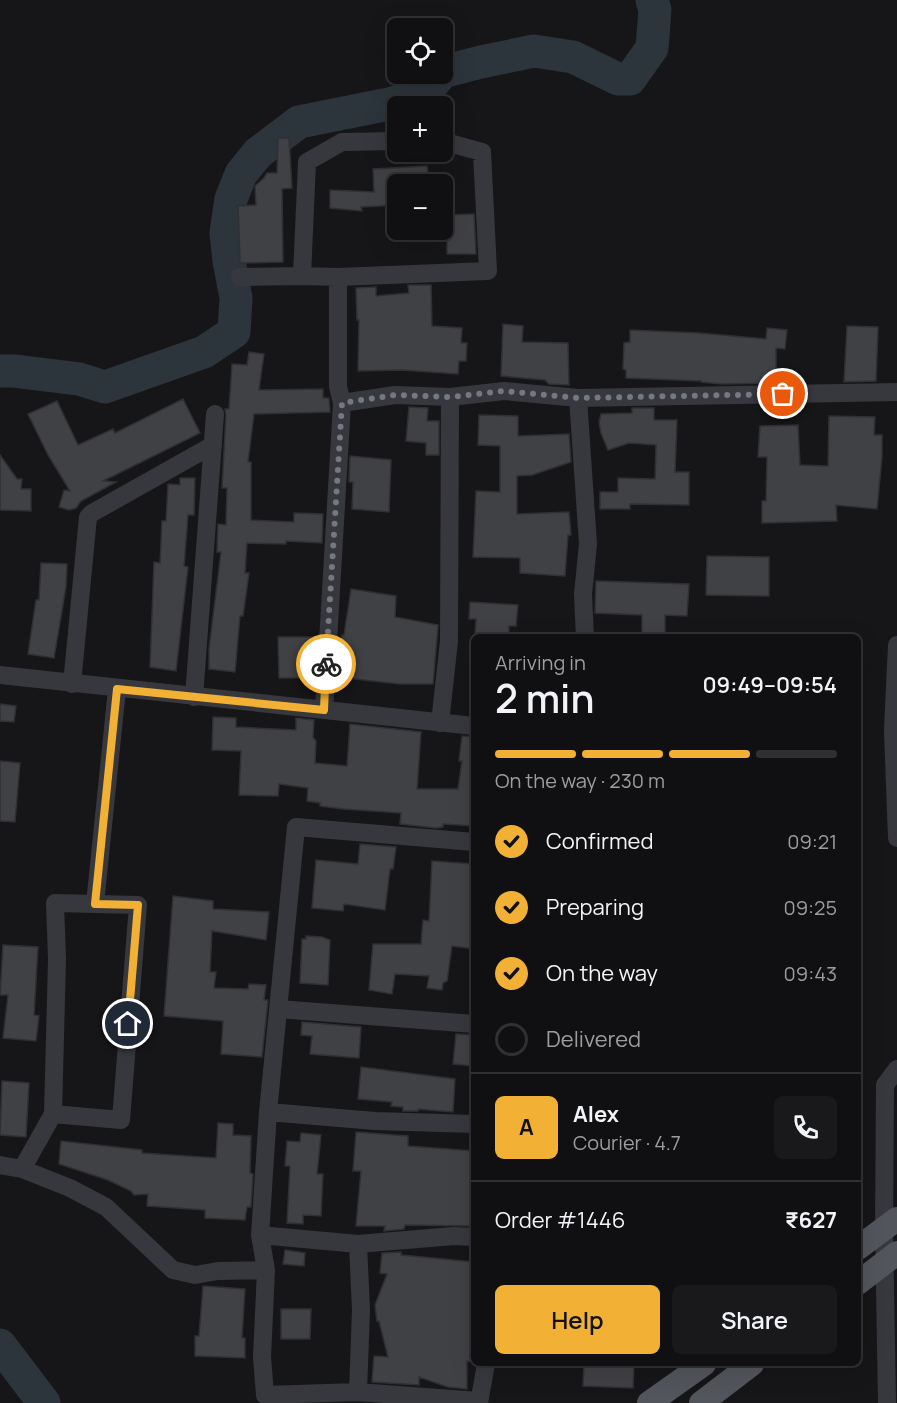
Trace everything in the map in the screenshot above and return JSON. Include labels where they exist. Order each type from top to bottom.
[{"type":"main road","points":[[861,1246],[891,1223]]},
{"type":"main road","points":[[861,1281],[891,1258]]},
{"type":"main road","points":[[649,1403],[701,1366]]},
{"type":"main road","points":[[701,1403],[749,1366]]},
{"type":"street","points":[[302,276],[307,162],[342,142],[387,141]]},
{"type":"street","points":[[240,277],[338,278],[488,271],[482,152],[453,144]]},
{"type":"street","points":[[324,710],[342,403],[338,387],[338,278]]},
{"type":"street","points":[[342,403],[395,395],[450,397],[504,391],[578,398],[897,392]]},
{"type":"street","points":[[440,723],[449,641],[450,397]]},
{"type":"street","points":[[578,398],[588,544],[583,594],[585,634]]},
{"type":"street","points":[[194,697],[215,414]]},
{"type":"street","points":[[72,684],[88,517],[213,444]]},
{"type":"street","points":[[897,645],[893,730],[897,838]]},
{"type":"street","points":[[0,675],[471,726]]},
{"type":"street","points":[[95,904],[117,689]]},
{"type":"street","points":[[471,842],[297,827],[268,1112],[260,1235],[266,1270],[262,1357],[271,1399],[358,1392],[479,1402],[486,1366]]},
{"type":"street","points":[[22,1169],[53,1114],[57,959],[55,903],[138,905],[121,1120],[53,1114]]},
{"type":"street","points":[[279,1010],[471,1024]]},
{"type":"street","points":[[887,1403],[891,1223],[885,1085],[897,1069]]},
{"type":"street","points":[[268,1112],[375,1121],[471,1124]]},
{"type":"street","points":[[0,1165],[22,1169],[70,1188],[106,1207],[173,1269],[195,1275],[218,1271],[266,1270]]},
{"type":"street","points":[[260,1235],[358,1244],[454,1236],[471,1237]]},
{"type":"street","points":[[358,1244],[361,1310],[358,1392]]},
{"type":"building","points":[[278,138],[289,138],[292,188],[282,189],[283,262],[240,263],[238,206],[256,205],[255,186],[267,173],[277,173]]},
{"type":"building","points":[[427,166],[428,174],[387,174],[387,206],[361,207],[362,211],[330,208],[330,190],[374,192],[373,169]]},
{"type":"building","points":[[474,214],[476,254],[447,254],[447,240],[453,240],[453,215]]},
{"type":"building","points":[[408,285],[431,285],[432,326],[462,328],[461,343],[467,343],[466,361],[459,361],[458,374],[402,370],[358,371],[359,320],[357,320],[356,288],[376,287],[376,296],[409,293]]},
{"type":"building","points":[[503,324],[523,326],[522,342],[568,343],[569,385],[549,384],[545,380],[501,376]]},
{"type":"building","points":[[847,326],[878,327],[876,381],[844,382]]},
{"type":"building","points":[[767,328],[787,330],[785,349],[776,348],[776,383],[722,384],[626,378],[626,370],[623,369],[624,343],[630,342],[630,330],[766,339]]},
{"type":"building","points":[[249,352],[264,354],[259,390],[323,389],[323,398],[329,398],[330,412],[254,414],[248,462],[251,462],[251,520],[294,522],[294,513],[323,514],[322,543],[286,541],[286,544],[247,543],[245,573],[249,573],[243,616],[240,616],[235,672],[209,669],[209,649],[221,552],[217,552],[218,524],[226,525],[227,488],[222,488],[225,409],[229,409],[232,364],[247,365]]},
{"type":"building","points":[[183,399],[200,433],[103,481],[116,482],[81,501],[76,508],[69,510],[59,507],[64,490],[70,491],[48,455],[28,414],[57,401],[78,445],[113,429],[115,433]]},
{"type":"building","points":[[409,407],[428,408],[427,421],[439,421],[439,455],[426,455],[426,443],[406,441]]},
{"type":"building","points":[[632,408],[654,408],[654,420],[677,420],[675,472],[689,472],[689,505],[630,504],[630,509],[600,509],[600,492],[618,492],[618,478],[655,479],[656,445],[629,443],[608,450],[601,433],[599,422],[601,414],[632,413]]},
{"type":"building","points":[[479,415],[518,416],[518,436],[569,434],[571,462],[532,475],[517,476],[517,514],[569,512],[571,535],[568,535],[565,576],[520,573],[520,558],[473,557],[476,491],[500,492],[500,446],[478,445]]},
{"type":"building","points":[[829,416],[875,417],[874,435],[882,435],[877,509],[836,505],[837,521],[762,523],[762,501],[766,501],[767,457],[758,457],[760,426],[798,425],[800,465],[828,466]]},
{"type":"building","points":[[0,455],[17,479],[22,479],[21,489],[31,489],[31,511],[0,510]]},
{"type":"building","points":[[350,456],[391,460],[389,512],[352,509],[353,482],[349,482]]},
{"type":"building","points":[[180,478],[195,478],[194,515],[188,515],[184,566],[188,567],[176,671],[150,667],[154,562],[160,563],[162,521],[166,521],[168,484],[180,485]]},
{"type":"building","points":[[707,556],[769,557],[769,596],[706,595]]},
{"type":"building","points":[[41,563],[67,564],[66,587],[54,658],[28,654],[36,600],[39,600]]},
{"type":"building","points":[[596,581],[689,584],[687,616],[665,615],[665,634],[642,634],[642,615],[595,613]]},
{"type":"building","points":[[351,589],[396,596],[395,617],[438,625],[433,684],[400,684],[337,677]]},
{"type":"building","points":[[470,602],[518,605],[516,626],[509,626],[509,634],[475,634],[476,619],[469,619]]},
{"type":"building","points":[[278,637],[313,637],[314,678],[279,678]]},
{"type":"building","points":[[0,704],[16,706],[14,722],[0,721]]},
{"type":"building","points":[[213,717],[236,718],[236,727],[296,730],[296,718],[314,720],[315,763],[347,766],[350,724],[421,732],[417,789],[458,789],[462,761],[459,761],[462,736],[471,737],[471,826],[443,824],[443,827],[436,828],[400,824],[401,813],[320,806],[320,803],[307,801],[308,788],[279,784],[278,796],[239,795],[241,751],[212,750]]},
{"type":"building","points":[[0,761],[20,763],[15,822],[0,821]]},
{"type":"building","points":[[360,844],[396,847],[393,869],[390,869],[385,910],[344,904],[343,911],[312,908],[316,860],[358,864]]},
{"type":"building","points":[[432,861],[471,864],[471,949],[452,946],[447,981],[443,983],[442,990],[427,988],[429,976],[395,974],[392,994],[369,990],[373,944],[421,944],[423,920],[429,921]]},
{"type":"building","points":[[173,896],[213,901],[213,909],[269,912],[266,940],[212,931],[210,972],[216,972],[214,988],[248,989],[249,984],[266,985],[264,1000],[268,1000],[262,1057],[221,1054],[223,1021],[164,1016]]},
{"type":"building","points":[[306,936],[330,940],[328,985],[300,983],[302,939],[306,939]]},
{"type":"building","points":[[3,945],[38,947],[34,1015],[39,1016],[36,1041],[3,1038],[8,995],[0,995]]},
{"type":"building","points":[[302,1022],[361,1027],[359,1058],[310,1054],[312,1036],[301,1035]]},
{"type":"building","points":[[456,1034],[471,1035],[471,1066],[453,1064]]},
{"type":"building","points":[[361,1067],[455,1079],[453,1112],[418,1109],[418,1111],[403,1111],[403,1107],[391,1106],[392,1102],[358,1099]]},
{"type":"building","points":[[2,1081],[29,1083],[26,1137],[0,1135]]},
{"type":"building","points":[[218,1123],[233,1124],[233,1135],[251,1136],[250,1173],[253,1174],[251,1207],[247,1207],[245,1220],[205,1218],[205,1210],[147,1206],[148,1194],[134,1195],[131,1191],[108,1180],[59,1164],[61,1141],[142,1150],[142,1153],[216,1158]]},
{"type":"building","points":[[356,1132],[408,1136],[408,1146],[471,1151],[471,1226],[405,1225],[404,1229],[384,1231],[385,1226],[356,1226],[361,1171],[353,1171]]},
{"type":"building","points":[[301,1133],[321,1135],[317,1174],[323,1174],[321,1216],[303,1215],[303,1224],[287,1223],[290,1166],[285,1166],[287,1141],[300,1142]]},
{"type":"building","points":[[285,1250],[305,1253],[304,1266],[283,1264]]},
{"type":"building","points":[[401,1252],[401,1255],[471,1262],[471,1362],[467,1361],[467,1389],[448,1387],[419,1377],[419,1385],[372,1382],[374,1356],[388,1357],[379,1321],[377,1321],[375,1305],[387,1274],[380,1273],[382,1253]]},
{"type":"building","points":[[203,1286],[245,1289],[242,1338],[245,1338],[245,1358],[195,1356],[195,1336],[199,1336]]},
{"type":"building","points":[[281,1309],[311,1309],[310,1339],[281,1339]]},
{"type":"building","points":[[584,1366],[634,1366],[633,1388],[583,1386]]},
{"type":"waterway","points":[[453,69],[534,51],[573,57],[618,79],[630,79],[652,48],[655,10],[652,0]]},
{"type":"waterway","points":[[0,371],[79,379],[105,387],[204,352],[234,332],[236,298],[226,233],[231,199],[241,174],[258,153],[299,122],[411,98],[432,84]]},
{"type":"waterway","points":[[0,1345],[44,1403]]},
{"type":"way so far","points":[[326,664],[342,403],[395,395],[450,397],[504,391],[578,398],[783,394]]},
{"type":"route","points":[[128,1024],[138,905],[95,904],[117,689],[324,710],[326,664]]}]
